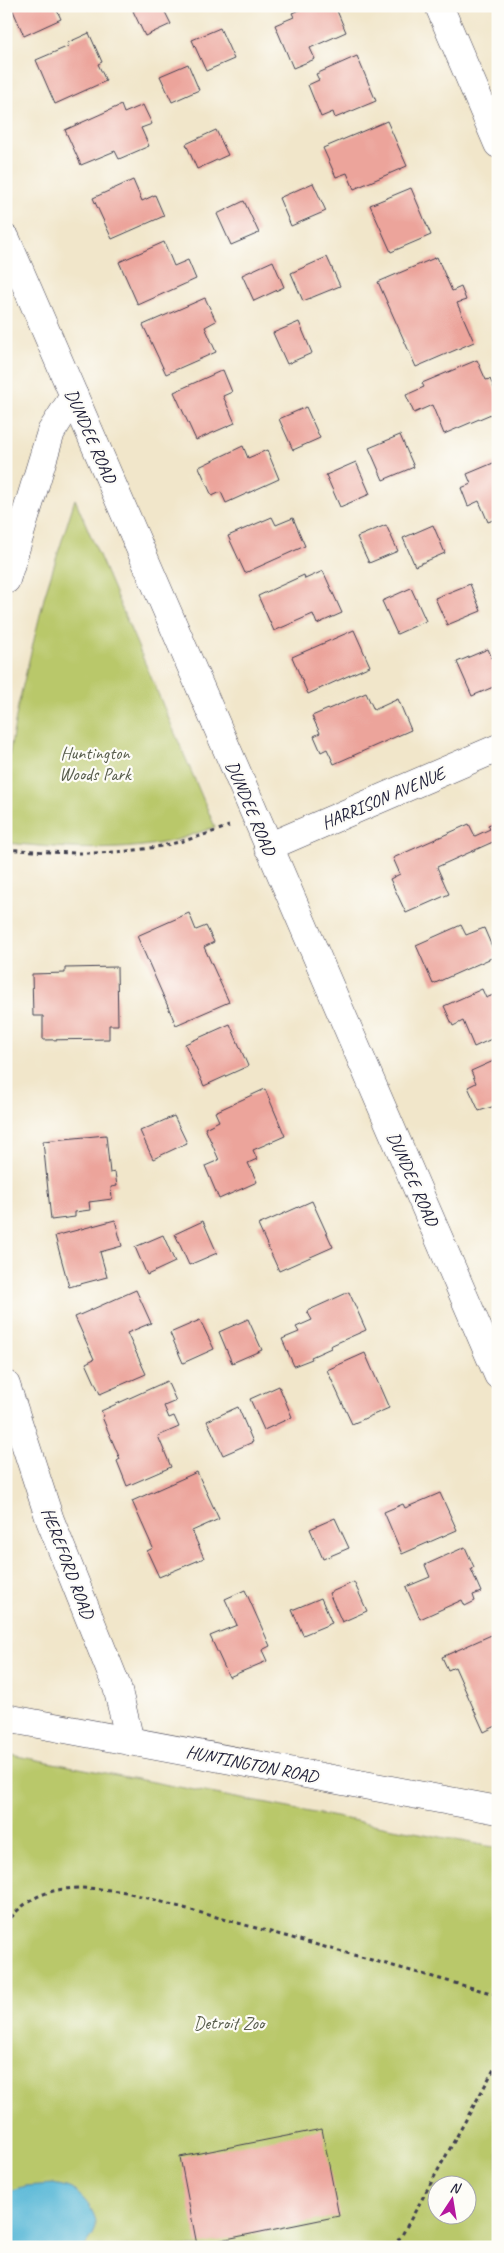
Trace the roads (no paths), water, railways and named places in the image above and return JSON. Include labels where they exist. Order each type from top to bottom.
[{"type":"street","points":[[438,6],[498,144]]},
{"type":"street","name":"DUNDEE ROAD","points":[[6,239],[498,1376]]},
{"type":"street","points":[[6,580],[51,432],[74,396]]},
{"type":"street","name":"HARRISON AVENUE","points":[[268,847],[498,748]]},
{"type":"street","name":"HEREFORD ROAD","points":[[6,1385],[53,1528],[117,1687],[130,1741]]},
{"type":"street","name":"HUNTINGTON ROAD","points":[[6,1718],[498,1810]]},
{"type":"water","points":[[53,2184],[74,2190],[94,2215],[96,2226],[84,2247],[6,2247],[6,2192],[26,2186]]},
{"type":"park label","name":"Huntington Woods Park","points":[[95,763]]},
{"type":"park label","name":"Detroit Zoo","points":[[229,2023]]}]
